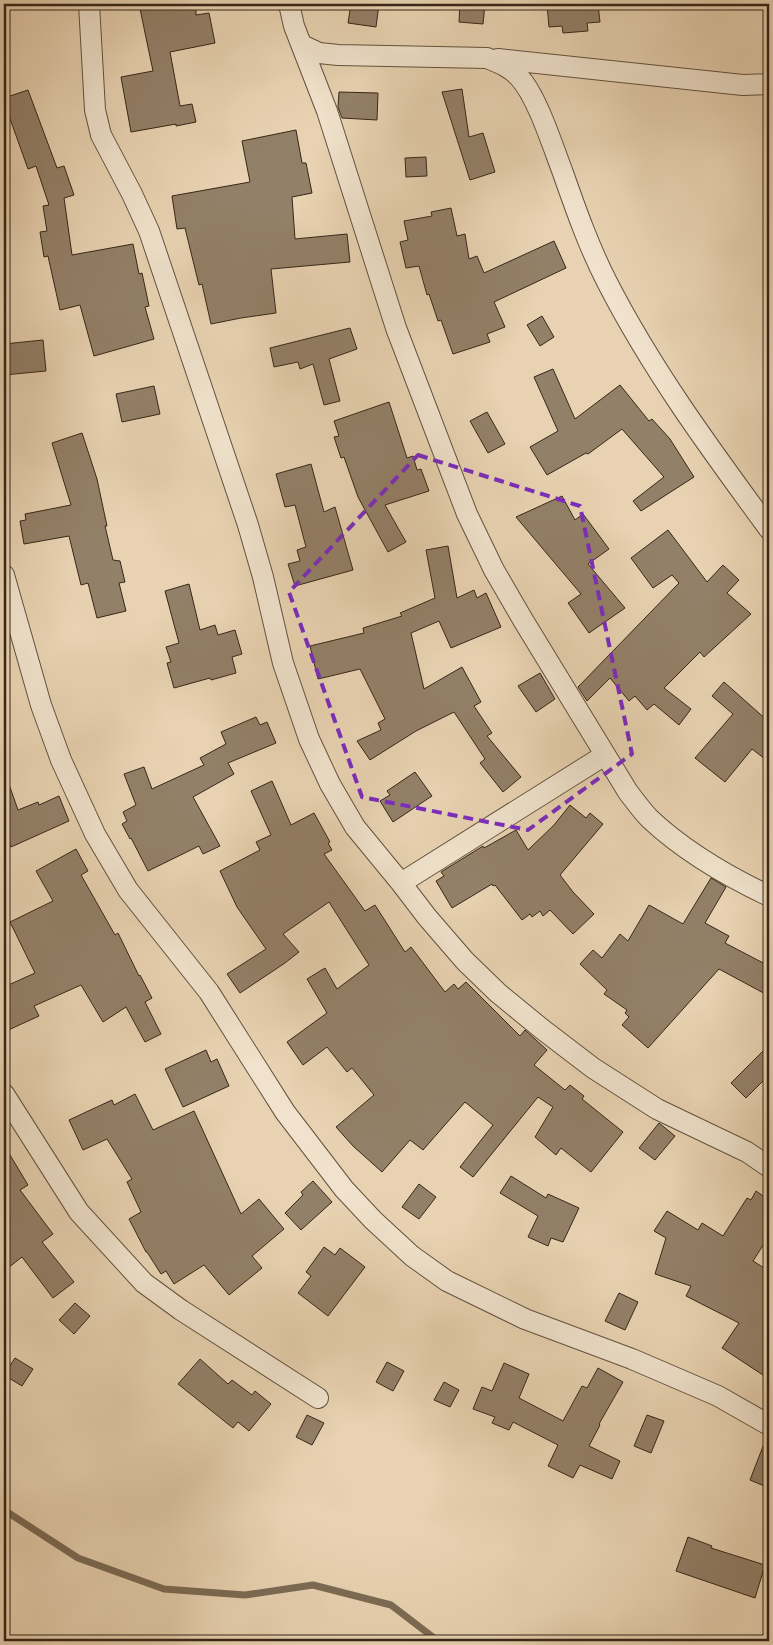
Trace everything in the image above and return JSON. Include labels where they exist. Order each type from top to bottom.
[{"type":"street","points":[[89,4],[95,110],[101,135],[149,231],[248,525],[263,577],[283,663],[309,739],[330,784],[355,827],[402,883],[427,918],[465,961],[498,993],[593,1068],[657,1109],[747,1152],[769,1167]]},
{"type":"street","points":[[289,4],[294,26],[327,111],[396,328],[467,514],[494,570],[628,792],[649,817],[673,839],[713,866],[769,896]]},
{"type":"street","points":[[302,45],[319,53],[338,55],[486,58],[743,85],[769,84]]},
{"type":"street","points":[[486,58],[505,65],[519,77],[531,93],[551,140],[588,240],[607,282],[653,364],[719,461],[769,529]]},
{"type":"street","points":[[4,574],[41,705],[61,760],[95,834],[128,890],[209,992],[285,1112],[344,1189],[373,1220],[412,1256],[447,1281],[525,1319],[632,1359],[718,1396],[769,1425]]},
{"type":"street","points":[[402,883],[605,755]]},
{"type":"street","points":[[4,1094],[79,1212],[144,1283],[181,1310],[318,1398]]},
{"type":"highlighted area","points":[[418,455],[580,506],[632,754],[528,830],[362,797],[289,592]]},
{"type":"building","points":[[139,4],[196,4],[196,15],[209,13],[215,43],[170,52],[180,106],[192,104],[196,122],[131,132],[121,77],[153,71]]},
{"type":"building","points":[[351,4],[379,4],[376,27],[348,23]]},
{"type":"building","points":[[460,4],[485,4],[483,24],[459,22]]},
{"type":"building","points":[[547,4],[598,4],[600,22],[587,23],[588,31],[563,33],[562,26],[549,27]]},
{"type":"building","points":[[462,89],[469,137],[483,133],[495,172],[470,180],[442,92]]},
{"type":"building","points":[[28,90],[57,168],[64,166],[74,195],[64,198],[72,255],[133,244],[139,274],[142,273],[149,306],[145,307],[154,339],[94,356],[80,305],[60,310],[48,256],[44,257],[40,232],[47,231],[43,206],[49,205],[36,166],[28,169],[4,102],[4,98]]},
{"type":"building","points":[[339,92],[378,93],[377,120],[342,118],[338,107]]},
{"type":"building","points":[[296,130],[302,163],[306,163],[312,193],[292,197],[295,239],[347,234],[350,262],[271,269],[276,313],[211,324],[202,284],[199,285],[185,228],[177,229],[172,196],[250,182],[242,141]]},
{"type":"building","points":[[426,157],[427,176],[406,177],[405,158]]},
{"type":"building","points":[[451,208],[457,236],[465,234],[469,259],[477,256],[484,273],[554,241],[566,268],[494,302],[505,327],[487,334],[490,342],[453,354],[441,320],[438,321],[429,294],[427,295],[419,266],[406,268],[400,242],[408,240],[404,221],[432,216],[431,212]]},
{"type":"building","points":[[542,316],[554,337],[540,346],[527,325]]},
{"type":"building","points":[[350,328],[357,349],[329,359],[340,401],[324,405],[313,364],[300,369],[298,362],[274,367],[270,348]]},
{"type":"building","points":[[43,340],[46,371],[4,375],[4,344]]},
{"type":"building","points":[[553,369],[575,419],[620,385],[649,421],[652,419],[670,439],[694,477],[641,511],[633,501],[664,477],[622,429],[588,454],[586,453],[547,475],[530,447],[558,431],[534,377]]},
{"type":"building","points":[[154,386],[160,414],[122,422],[116,394]]},
{"type":"building","points":[[389,402],[407,458],[413,456],[417,470],[421,469],[429,491],[385,505],[406,542],[388,552],[358,497],[344,457],[341,458],[334,437],[339,436],[334,421]]},
{"type":"building","points":[[487,412],[505,444],[488,453],[470,421]]},
{"type":"building","points":[[82,433],[97,479],[113,560],[120,561],[125,582],[119,583],[126,611],[97,618],[88,583],[81,585],[69,536],[24,544],[20,521],[26,520],[25,514],[71,505],[52,443]]},
{"type":"building","points":[[311,464],[324,512],[335,507],[353,570],[295,586],[288,564],[300,561],[297,550],[306,547],[295,505],[285,507],[276,474]]},
{"type":"building","points":[[562,496],[575,520],[583,514],[609,549],[588,564],[625,608],[589,633],[568,603],[581,594],[516,517]]},
{"type":"building","points":[[668,530],[707,582],[723,565],[739,580],[727,593],[751,614],[704,657],[700,652],[664,688],[691,709],[679,725],[654,704],[647,710],[635,696],[629,701],[610,678],[587,701],[578,687],[679,583],[672,575],[653,588],[631,558]]},
{"type":"building","points":[[448,546],[457,598],[474,590],[477,598],[486,593],[501,627],[451,648],[439,621],[411,633],[424,689],[462,667],[481,702],[474,706],[492,733],[487,736],[521,777],[503,792],[480,763],[485,759],[454,712],[416,731],[370,760],[357,741],[381,730],[378,723],[385,719],[360,669],[318,679],[310,646],[364,633],[363,628],[402,616],[400,613],[435,598],[426,550]]},
{"type":"building","points":[[189,584],[200,630],[215,625],[218,635],[235,630],[242,654],[232,657],[236,673],[174,688],[167,663],[171,662],[166,647],[179,643],[165,591]]},
{"type":"building","points":[[540,673],[555,699],[536,712],[518,686]]},
{"type":"building","points":[[724,682],[769,722],[769,762],[752,749],[725,782],[695,758],[733,714],[712,696]]},
{"type":"building","points":[[256,717],[260,725],[267,722],[276,743],[228,763],[234,774],[193,797],[220,846],[203,854],[199,846],[148,871],[122,824],[127,821],[123,812],[136,805],[124,774],[144,767],[152,789],[204,765],[200,758],[226,744],[221,732]]},
{"type":"building","points":[[415,772],[432,796],[393,822],[380,801],[390,795],[387,791]]},
{"type":"building","points":[[4,776],[6,776],[18,810],[38,802],[39,805],[59,796],[69,821],[11,847],[4,831]]},
{"type":"building","points":[[272,781],[291,825],[314,813],[330,842],[328,843],[332,850],[324,854],[365,911],[375,905],[405,952],[411,947],[445,992],[454,984],[458,989],[466,982],[520,1036],[525,1030],[547,1050],[534,1065],[565,1090],[570,1085],[584,1096],[582,1099],[623,1132],[591,1172],[561,1148],[556,1155],[535,1137],[553,1107],[538,1097],[473,1177],[460,1167],[493,1125],[465,1102],[423,1150],[410,1140],[382,1172],[353,1146],[336,1127],[374,1095],[352,1068],[347,1072],[327,1047],[303,1065],[287,1042],[327,1013],[307,979],[325,968],[337,989],[369,965],[329,902],[283,934],[299,952],[285,963],[240,993],[227,974],[266,949],[237,907],[220,871],[260,850],[256,842],[271,835],[251,791]]},
{"type":"building","points":[[570,805],[586,818],[590,813],[603,824],[560,875],[594,914],[573,934],[550,910],[543,916],[540,911],[532,917],[530,914],[522,920],[495,885],[493,886],[492,884],[452,908],[436,881],[444,876],[441,872],[483,846],[484,848],[516,830],[528,850],[554,825]]},
{"type":"building","points":[[76,849],[88,871],[81,875],[115,935],[118,933],[152,998],[145,1002],[161,1034],[145,1042],[126,1007],[103,1022],[81,985],[34,1006],[39,1016],[4,1032],[4,987],[35,973],[10,922],[53,901],[36,871]]},
{"type":"building","points":[[711,878],[726,887],[705,923],[729,936],[725,943],[769,966],[769,996],[719,969],[648,1048],[622,1025],[629,1017],[625,1013],[627,1010],[604,994],[607,990],[580,964],[593,950],[602,958],[620,934],[628,941],[649,905],[683,924]]},
{"type":"building","points":[[769,1045],[769,1075],[746,1098],[731,1083]]},
{"type":"building","points":[[206,1050],[211,1062],[217,1059],[229,1086],[183,1107],[165,1069]]},
{"type":"building","points":[[135,1094],[153,1130],[194,1111],[241,1214],[259,1199],[284,1229],[252,1256],[262,1268],[229,1295],[204,1265],[174,1284],[166,1271],[161,1274],[146,1252],[129,1219],[141,1212],[127,1182],[132,1179],[107,1139],[83,1150],[69,1120],[112,1100],[114,1105]]},
{"type":"building","points":[[659,1123],[675,1136],[655,1160],[639,1148]]},
{"type":"building","points":[[4,1145],[28,1185],[20,1190],[53,1234],[42,1242],[74,1282],[53,1298],[22,1257],[4,1271]]},
{"type":"building","points":[[511,1176],[546,1198],[548,1194],[579,1208],[563,1242],[551,1238],[548,1246],[528,1237],[538,1216],[500,1193]]},
{"type":"building","points":[[313,1181],[332,1202],[301,1230],[285,1213],[303,1195],[301,1192]]},
{"type":"building","points":[[419,1184],[436,1197],[419,1219],[402,1207]]},
{"type":"building","points":[[756,1191],[769,1200],[769,1236],[753,1261],[769,1271],[769,1379],[722,1348],[739,1323],[686,1296],[691,1286],[655,1274],[666,1238],[654,1231],[667,1211],[698,1230],[702,1223],[723,1236],[747,1198],[751,1200]]},
{"type":"building","points":[[324,1247],[335,1255],[340,1248],[365,1267],[328,1316],[298,1293],[311,1276],[306,1272]]},
{"type":"building","points":[[619,1293],[638,1302],[625,1330],[605,1321]]},
{"type":"building","points":[[75,1303],[90,1316],[74,1334],[59,1320]]},
{"type":"building","points":[[15,1358],[33,1369],[22,1386],[4,1375]]},
{"type":"building","points":[[200,1359],[228,1384],[232,1380],[252,1395],[255,1391],[271,1404],[249,1431],[238,1422],[233,1428],[178,1384]]},
{"type":"building","points":[[387,1362],[404,1371],[393,1391],[376,1382]]},
{"type":"building","points":[[504,1363],[529,1374],[519,1398],[563,1421],[582,1386],[587,1388],[598,1368],[623,1382],[589,1446],[620,1461],[612,1479],[580,1465],[573,1478],[548,1466],[558,1445],[513,1422],[509,1430],[492,1423],[495,1417],[473,1409],[482,1387],[492,1391]]},
{"type":"building","points":[[444,1382],[459,1390],[450,1407],[434,1400]]},
{"type":"building","points":[[307,1415],[324,1423],[312,1445],[296,1437]]},
{"type":"building","points":[[647,1415],[664,1421],[651,1453],[634,1446]]},
{"type":"building","points":[[767,1436],[769,1437],[769,1488],[750,1480]]},
{"type":"building","points":[[688,1537],[712,1546],[711,1548],[765,1565],[755,1598],[676,1571]]},
{"type":"waterway","points":[[4,1510],[78,1558],[164,1589],[245,1595],[313,1585],[391,1605],[438,1641]]}]
